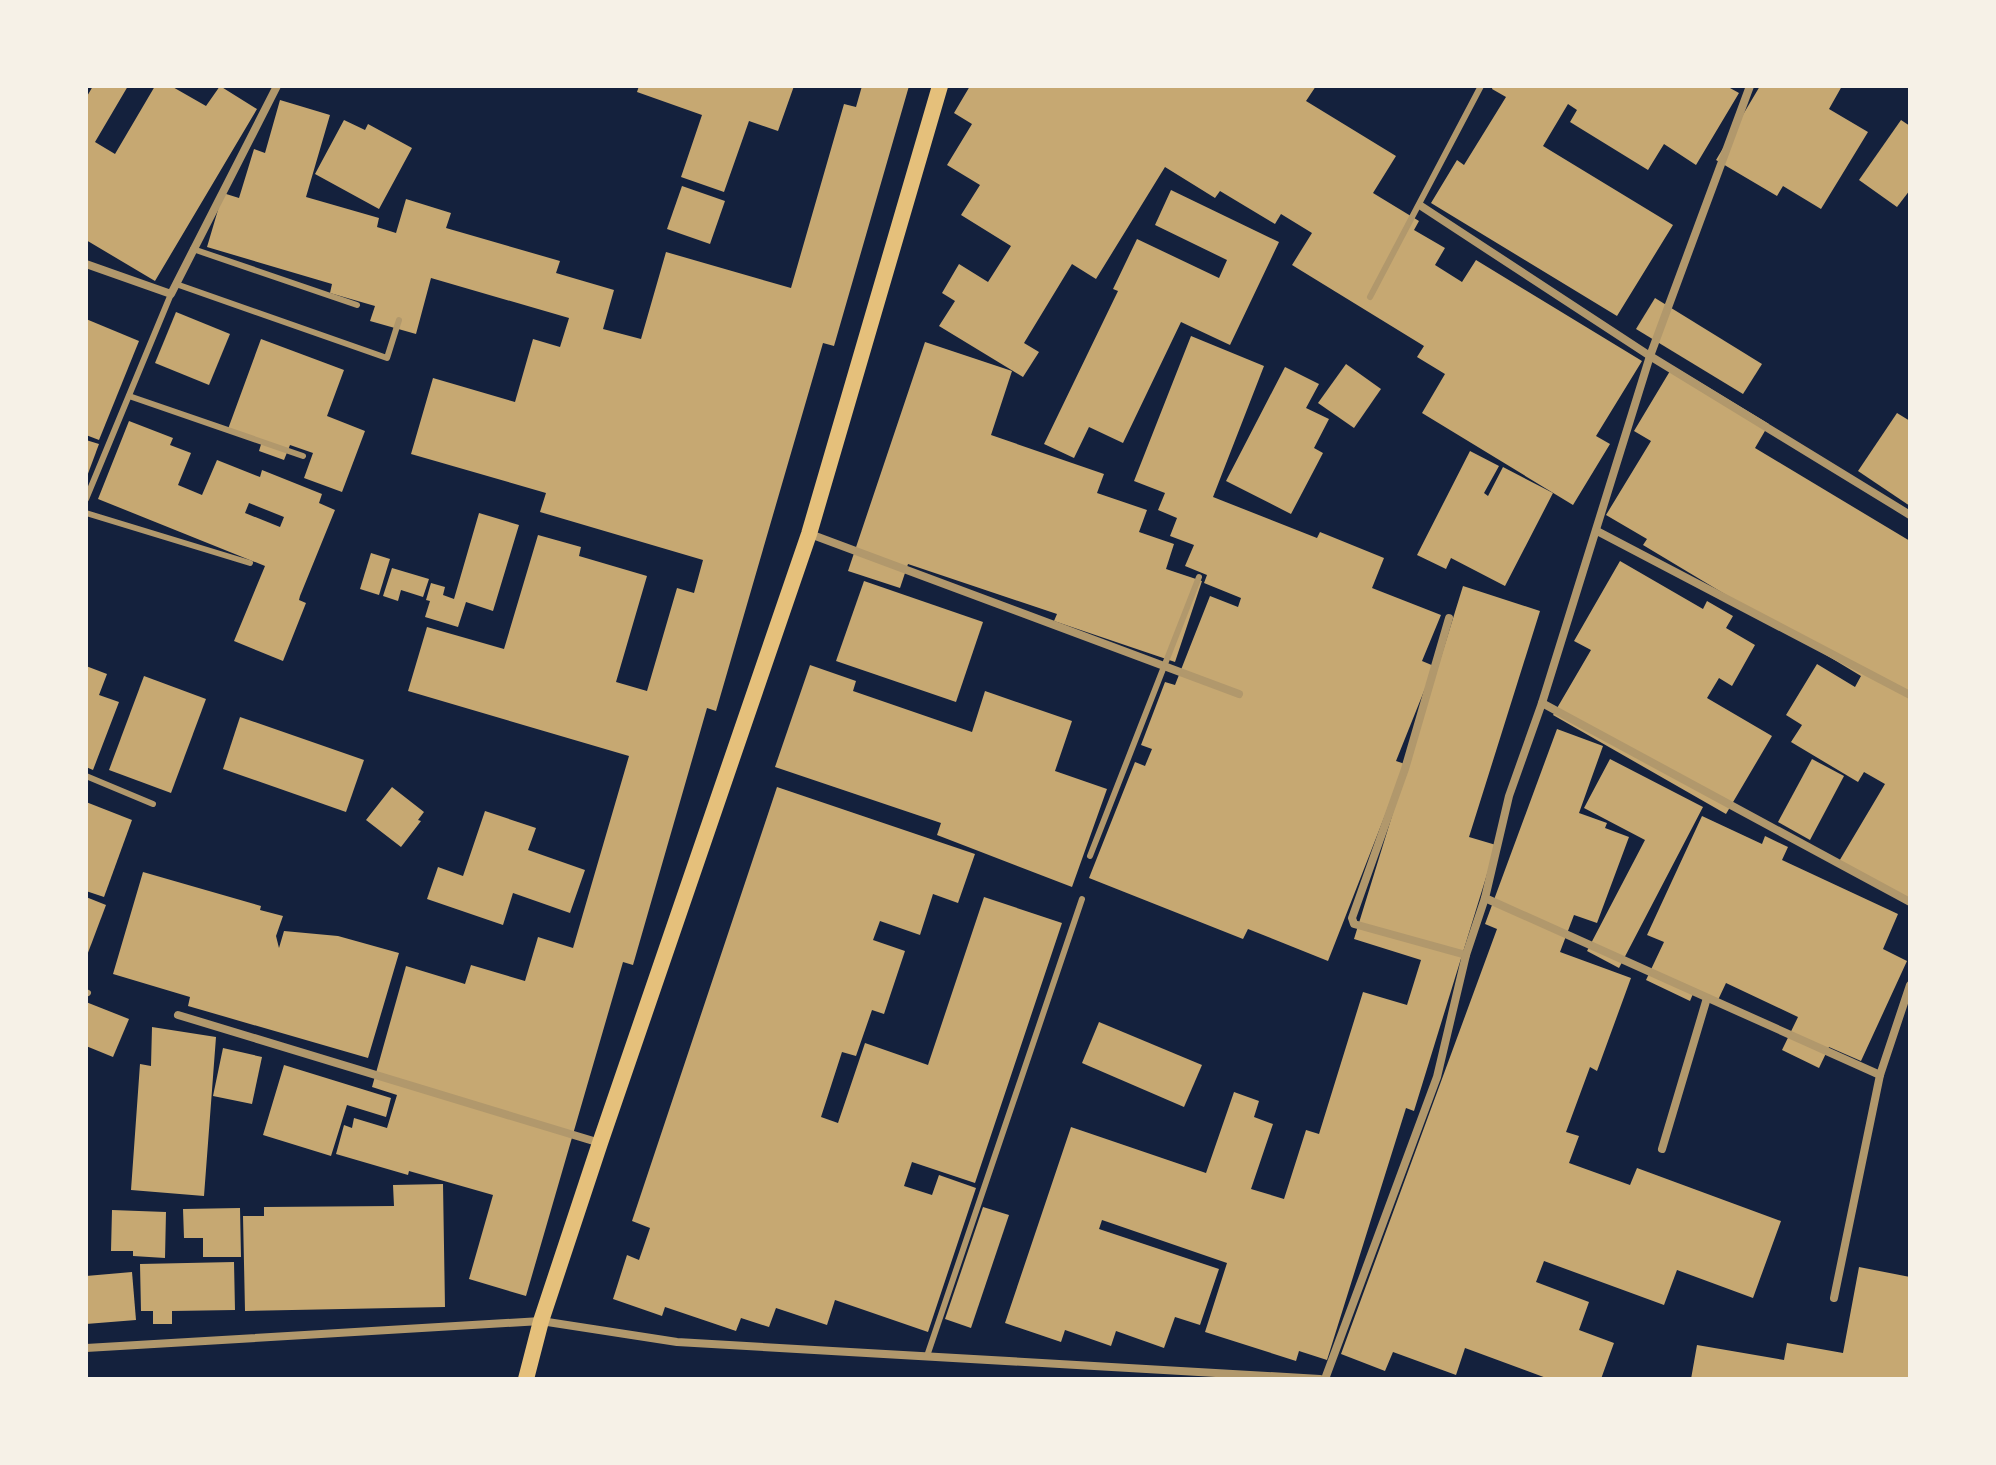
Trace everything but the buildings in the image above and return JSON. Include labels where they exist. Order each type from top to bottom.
[{"type":"main road","points":[[526,1379],[541,1321],[600,1143],[809,534],[940,86]]},
{"type":"street","points":[[86,264],[171,294],[277,86]]},
{"type":"street","points":[[86,1348],[541,1321],[677,1342],[1323,1379],[1437,1077],[1509,796],[1542,703],[1650,356],[1750,86]]},
{"type":"street","points":[[1421,206],[1650,356],[1910,515]]},
{"type":"street","points":[[1597,531],[1910,695]]},
{"type":"street","points":[[809,534],[1239,694]]},
{"type":"street","points":[[1449,618],[1405,769],[1352,922],[1466,955]]},
{"type":"street","points":[[1542,703],[1910,902]]},
{"type":"street","points":[[1485,898],[1880,1075]]},
{"type":"street","points":[[1834,1298],[1880,1075],[1910,985]]},
{"type":"street","points":[[1662,1149],[1707,998]]},
{"type":"street","points":[[178,1015],[600,1143]]},
{"type":"lane","points":[[1370,297],[1421,206],[1481,86]]},
{"type":"lane","points":[[193,249],[357,305]]},
{"type":"lane","points":[[176,284],[387,358],[399,320]]},
{"type":"lane","points":[[86,499],[171,294]]},
{"type":"lane","points":[[129,396],[303,456]]},
{"type":"lane","points":[[86,513],[250,563]]},
{"type":"lane","points":[[1090,856],[1199,577]]},
{"type":"lane","points":[[86,776],[153,804]]},
{"type":"lane","points":[[927,1356],[1082,899]]}]
